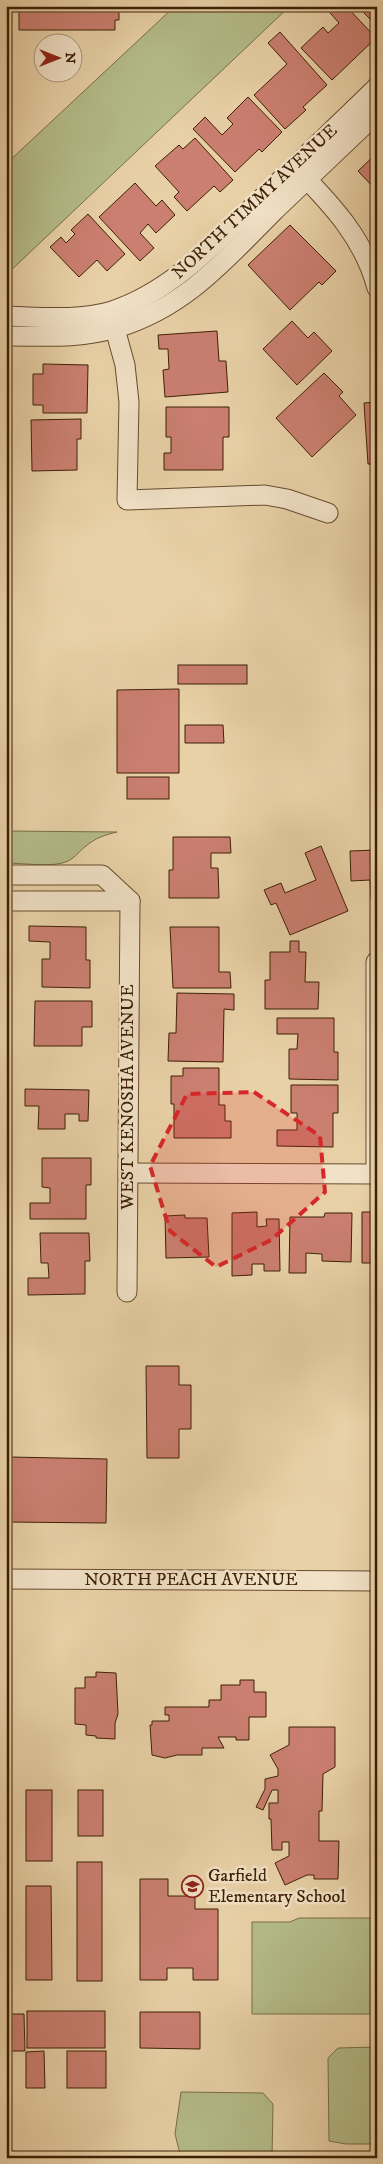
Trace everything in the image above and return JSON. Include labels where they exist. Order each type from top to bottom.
[{"type":"street","name":"NORTH TIMMY AVENUE","points":[[6,336],[70,336],[113,320],[162,310],[202,282],[377,87]]},
{"type":"street","name":"NORTH TIMMY AVENUE","points":[[301,173],[377,113]]},
{"type":"street","points":[[301,173],[345,222],[359,242],[371,266],[377,288]]},
{"type":"street","name":"NORTH TIMMY AVENUE","points":[[6,316],[82,316],[113,320]]},
{"type":"street","points":[[113,320],[125,365],[129,402],[127,500],[265,495],[287,499],[328,513]]},
{"type":"street","points":[[6,875],[102,875],[130,901]]},
{"type":"street","points":[[6,901],[130,901]]},
{"type":"street","name":"WEST KENOSHA AVENUE","points":[[127,1292],[130,901]]},
{"type":"street","points":[[128,1173],[376,1174],[376,962]]},
{"type":"street","name":"NORTH PEACH AVENUE","points":[[6,1579],[377,1581]]},
{"type":"highlighted area","points":[[254,1092],[320,1136],[325,1192],[271,1240],[216,1267],[170,1231],[150,1166],[187,1094]]},
{"type":"green space","points":[[175,6],[290,6],[6,275],[6,164]]},
{"type":"green space","points":[[6,831],[117,832],[93,841],[68,861],[47,865],[6,863]]},
{"type":"green space","points":[[299,1918],[377,1918],[377,2014],[252,2014],[252,1922],[290,1922]]},
{"type":"green space","points":[[377,2047],[377,2144],[346,2144],[329,2141],[328,2058],[338,2048]]},
{"type":"green space","points":[[181,2092],[263,2093],[273,2104],[272,2158],[181,2158],[175,2134]]},
{"type":"building","points":[[19,6],[119,6],[119,20],[115,20],[115,30],[19,30]]},
{"type":"building","points":[[324,6],[346,6],[376,38],[332,80],[301,48],[323,27],[328,33],[339,23]]},
{"type":"building","points":[[357,6],[377,6],[377,26]]},
{"type":"building","points":[[280,32],[327,85],[303,107],[306,110],[285,129],[254,95],[287,64],[268,43]]},
{"type":"building","points":[[248,97],[282,132],[262,152],[259,149],[235,172],[193,129],[205,117],[222,135],[233,124],[227,118]]},
{"type":"building","points":[[195,138],[233,180],[220,192],[214,186],[187,211],[174,197],[179,192],[155,166],[179,145],[183,149]]},
{"type":"building","points":[[377,153],[377,200],[372,195],[376,190],[358,171]]},
{"type":"building","points":[[135,183],[156,206],[162,200],[175,215],[156,233],[148,224],[140,233],[154,248],[140,261],[99,217]]},
{"type":"building","points":[[88,214],[125,254],[107,271],[97,260],[79,277],[50,247],[61,237],[66,243],[75,234],[71,230]]},
{"type":"building","points":[[290,225],[336,271],[322,285],[319,282],[290,310],[248,265]]},
{"type":"building","points":[[292,321],[308,338],[314,332],[332,351],[297,385],[263,349]]},
{"type":"building","points":[[217,331],[219,361],[226,361],[228,392],[165,397],[163,370],[169,369],[168,349],[159,349],[158,335]]},
{"type":"building","points":[[43,364],[88,365],[87,413],[43,413],[43,405],[33,405],[33,374],[43,374]]},
{"type":"building","points":[[324,373],[343,392],[339,396],[356,415],[312,457],[276,418]]},
{"type":"building","points":[[377,402],[377,464],[368,464],[364,403]]},
{"type":"building","points":[[166,407],[229,407],[229,437],[223,437],[223,470],[164,470],[164,453],[171,453],[171,437],[166,437]]},
{"type":"building","points":[[81,419],[81,439],[77,439],[77,470],[32,471],[31,420]]},
{"type":"building","points":[[178,665],[247,665],[247,684],[178,684]]},
{"type":"building","points":[[179,689],[179,773],[117,773],[117,690]]},
{"type":"building","points":[[185,725],[223,725],[224,743],[185,743]]},
{"type":"building","points":[[127,777],[169,777],[169,799],[127,799]]},
{"type":"building","points":[[173,837],[230,837],[231,853],[211,853],[211,868],[218,868],[219,898],[169,898],[169,870],[173,870]]},
{"type":"building","points":[[321,846],[348,911],[290,935],[276,903],[271,905],[264,890],[281,883],[285,893],[316,880],[305,853]]},
{"type":"building","points":[[376,850],[377,899],[371,899],[370,880],[351,881],[350,851]]},
{"type":"building","points":[[29,926],[86,927],[86,960],[90,960],[90,988],[42,987],[42,959],[50,959],[50,942],[29,941]]},
{"type":"building","points":[[170,927],[219,927],[219,972],[230,972],[231,988],[173,988]]},
{"type":"building","points":[[290,941],[299,941],[299,952],[306,952],[305,982],[319,982],[318,1009],[265,1009],[265,980],[270,980],[270,952],[290,952]]},
{"type":"building","points":[[177,993],[234,994],[234,1010],[224,1009],[223,1062],[168,1061],[169,1033],[176,1033]]},
{"type":"building","points":[[35,1001],[92,1001],[92,1027],[82,1027],[82,1046],[34,1046]]},
{"type":"building","points":[[277,1018],[334,1018],[334,1052],[338,1052],[338,1080],[289,1079],[289,1049],[297,1049],[298,1034],[277,1034]]},
{"type":"building","points":[[183,1068],[219,1068],[219,1105],[225,1105],[225,1121],[231,1121],[231,1138],[174,1138],[174,1104],[171,1104],[171,1076],[183,1076]]},
{"type":"building","points":[[291,1085],[338,1085],[338,1113],[333,1113],[333,1147],[277,1146],[277,1130],[297,1130],[297,1113],[291,1113]]},
{"type":"building","points":[[25,1089],[89,1090],[88,1121],[79,1121],[79,1114],[65,1114],[65,1129],[38,1129],[39,1106],[25,1106]]},
{"type":"building","points":[[42,1158],[91,1158],[91,1185],[86,1185],[86,1219],[30,1219],[30,1203],[50,1203],[50,1188],[42,1187]]},
{"type":"building","points":[[257,1212],[257,1227],[267,1226],[266,1219],[279,1219],[280,1271],[264,1271],[264,1264],[252,1264],[252,1275],[232,1276],[232,1213]]},
{"type":"building","points":[[362,1212],[377,1212],[377,1268],[373,1268],[373,1263],[362,1263]]},
{"type":"building","points":[[325,1213],[352,1213],[351,1262],[322,1261],[322,1254],[306,1253],[306,1273],[289,1273],[290,1217],[324,1217]]},
{"type":"building","points":[[185,1215],[185,1218],[207,1218],[209,1257],[166,1258],[165,1216]]},
{"type":"building","points":[[40,1233],[89,1233],[90,1261],[85,1261],[85,1294],[28,1295],[28,1278],[49,1278],[48,1263],[41,1263]]},
{"type":"building","points":[[146,1366],[179,1366],[179,1385],[191,1385],[191,1429],[179,1429],[179,1458],[147,1458]]},
{"type":"building","points":[[10,1457],[107,1459],[106,1523],[8,1522]]},
{"type":"building","points":[[96,1672],[116,1673],[118,1714],[115,1723],[115,1739],[96,1738],[96,1736],[86,1735],[86,1725],[75,1724],[75,1688],[85,1688],[85,1677],[96,1677]]},
{"type":"building","points":[[240,1680],[254,1680],[254,1692],[266,1692],[266,1717],[249,1717],[249,1740],[236,1740],[236,1737],[218,1737],[224,1748],[202,1748],[202,1755],[177,1755],[165,1758],[152,1755],[150,1725],[152,1725],[152,1721],[169,1721],[169,1715],[165,1715],[165,1707],[209,1707],[209,1700],[221,1700],[221,1685],[240,1685]]},
{"type":"building","points":[[289,1727],[335,1727],[335,1767],[323,1774],[322,1811],[319,1811],[319,1841],[339,1841],[338,1879],[314,1879],[314,1875],[307,1875],[285,1885],[275,1863],[289,1856],[289,1842],[282,1842],[282,1850],[272,1850],[271,1819],[269,1819],[269,1803],[278,1803],[278,1790],[272,1790],[263,1810],[256,1807],[265,1789],[265,1779],[278,1776],[278,1769],[270,1755],[289,1745]]},
{"type":"building","points":[[26,1790],[52,1790],[52,1861],[26,1861]]},
{"type":"building","points":[[78,1790],[103,1790],[103,1836],[78,1836]]},
{"type":"building","points":[[77,1862],[102,1862],[102,1981],[77,1981]]},
{"type":"building","points":[[140,1879],[168,1879],[168,1896],[195,1896],[195,1909],[218,1909],[218,1980],[193,1980],[193,1968],[167,1968],[167,1980],[140,1980]]},
{"type":"building","points":[[26,1886],[51,1886],[52,1980],[26,1980]]},
{"type":"building","points":[[27,2011],[105,2011],[105,2048],[27,2048]]},
{"type":"building","points":[[140,2012],[200,2012],[200,2049],[140,2048]]},
{"type":"building","points":[[6,2014],[24,2014],[25,2051],[6,2051]]},
{"type":"building","points":[[44,2051],[45,2088],[26,2088],[26,2052]]},
{"type":"building","points":[[67,2051],[106,2051],[106,2088],[67,2088]]},
{"type":"place","name":"Garfield Elementary School","points":[[192,1886]]}]
